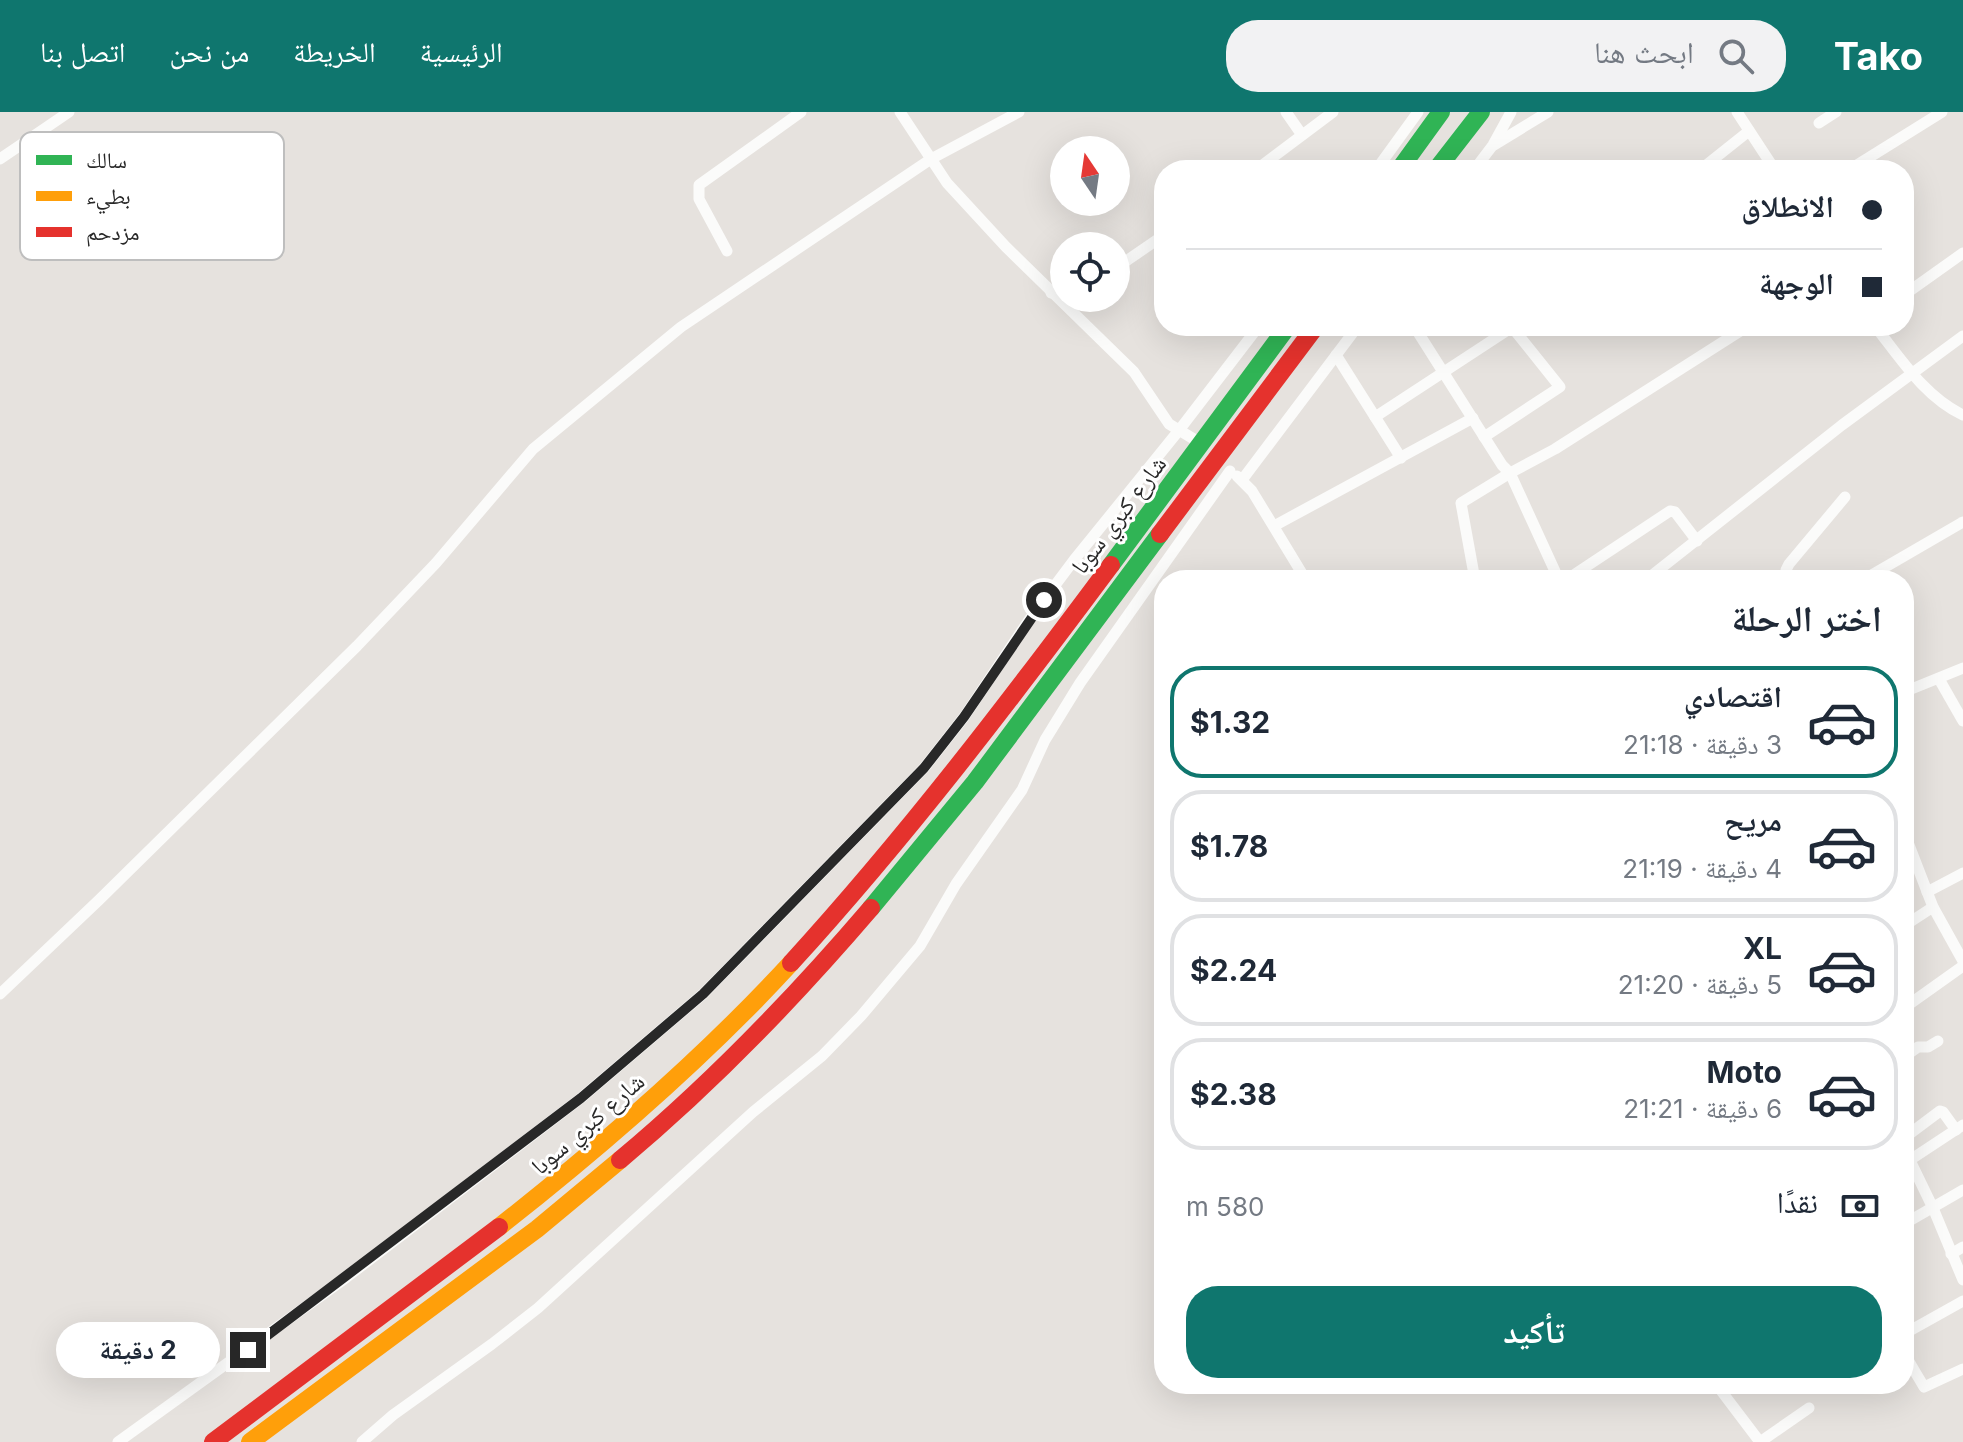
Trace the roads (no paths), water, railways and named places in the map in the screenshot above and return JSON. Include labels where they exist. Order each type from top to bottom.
[{"type":"highway","points":[[1406,160],[1441,112]]},
{"type":"highway","points":[[1444,160],[1481,112]]},
{"type":"highway","name":"شارع كبري سوبا","points":[[213,1442],[541,1196],[610,1139],[739,1017],[819,934],[957,770],[1281,336]]},
{"type":"highway","name":"شارع كبري سوبا","points":[[250,1442],[537,1229],[656,1130],[802,988],[975,782],[1223,466],[1309,336]]},
{"type":"street","points":[[40,132],[69,112]]},
{"type":"street","points":[[727,251],[699,199],[699,185],[801,112]]},
{"type":"street","points":[[900,112],[947,183],[1050,292]]},
{"type":"street","points":[[0,994],[357,646],[441,557],[533,449],[667,337],[931,159],[1019,112]]},
{"type":"street","points":[[1286,112],[1302,135]]},
{"type":"street","points":[[1269,160],[1333,112]]},
{"type":"street","points":[[1383,160],[1418,112]]},
{"type":"street","points":[[1483,158],[1511,112]]},
{"type":"street","points":[[1493,145],[1548,112]]},
{"type":"street","points":[[1737,112],[1768,160]]},
{"type":"street","points":[[1819,123],[1836,112]]},
{"type":"street","points":[[1865,160],[1942,112]]},
{"type":"street","points":[[1713,160],[1749,131]]},
{"type":"street","points":[[0,159],[20,145]]},
{"type":"street","points":[[1130,258],[1154,242]]},
{"type":"street","points":[[1914,288],[1963,253]]},
{"type":"street","points":[[1071,312],[1134,372],[1166,421],[1202,444]]},
{"type":"street","points":[[118,1442],[347,1277],[581,1098],[703,994],[924,768],[964,717],[1065,572],[1251,336]]},
{"type":"street","points":[[1242,480],[1350,336]]},
{"type":"street","points":[[1420,336],[1510,473],[1554,570]]},
{"type":"street","points":[[1375,417],[1499,336]]},
{"type":"street","points":[[1484,437],[1560,387],[1520,336]]},
{"type":"street","points":[[1473,570],[1461,503],[1555,449],[1732,336]]},
{"type":"street","points":[[1883,336],[1939,401],[1963,415]]},
{"type":"street","points":[[1659,570],[1831,433],[1963,336]]},
{"type":"street","points":[[1336,355],[1401,458]]},
{"type":"street","points":[[1274,526],[1473,418]]},
{"type":"street","points":[[1154,570],[1223,466],[1252,491],[1300,570]]},
{"type":"street","points":[[1786,570],[1845,497]]},
{"type":"street","points":[[1581,570],[1670,511],[1675,512],[1697,541]]},
{"type":"street","points":[[1880,570],[1963,522]]},
{"type":"street","points":[[362,1442],[393,1415],[538,1308],[753,1112],[816,1062],[861,1016],[920,946],[956,884],[1022,790],[1045,740],[1154,571]]},
{"type":"street","points":[[1914,687],[1963,668]]},
{"type":"street","points":[[1939,679],[1963,721]]},
{"type":"street","points":[[1914,858],[1933,907],[1962,957],[1914,999]]},
{"type":"street","points":[[1927,892],[1963,873]]},
{"type":"street","points":[[1914,919],[1933,907]]},
{"type":"street","points":[[1914,1050],[1938,1041]]},
{"type":"street","points":[[1914,1130],[1940,1111],[1959,1128],[1914,1157]]},
{"type":"street","points":[[1914,1168],[1963,1280]]},
{"type":"street","points":[[1914,1218],[1963,1190]]},
{"type":"street","points":[[1951,1254],[1963,1247]]},
{"type":"street","points":[[1914,1328],[1963,1301]]},
{"type":"street","points":[[1914,1370],[1924,1387],[1963,1369]]},
{"type":"street","points":[[1724,1394],[1760,1442],[1809,1408]]}]
